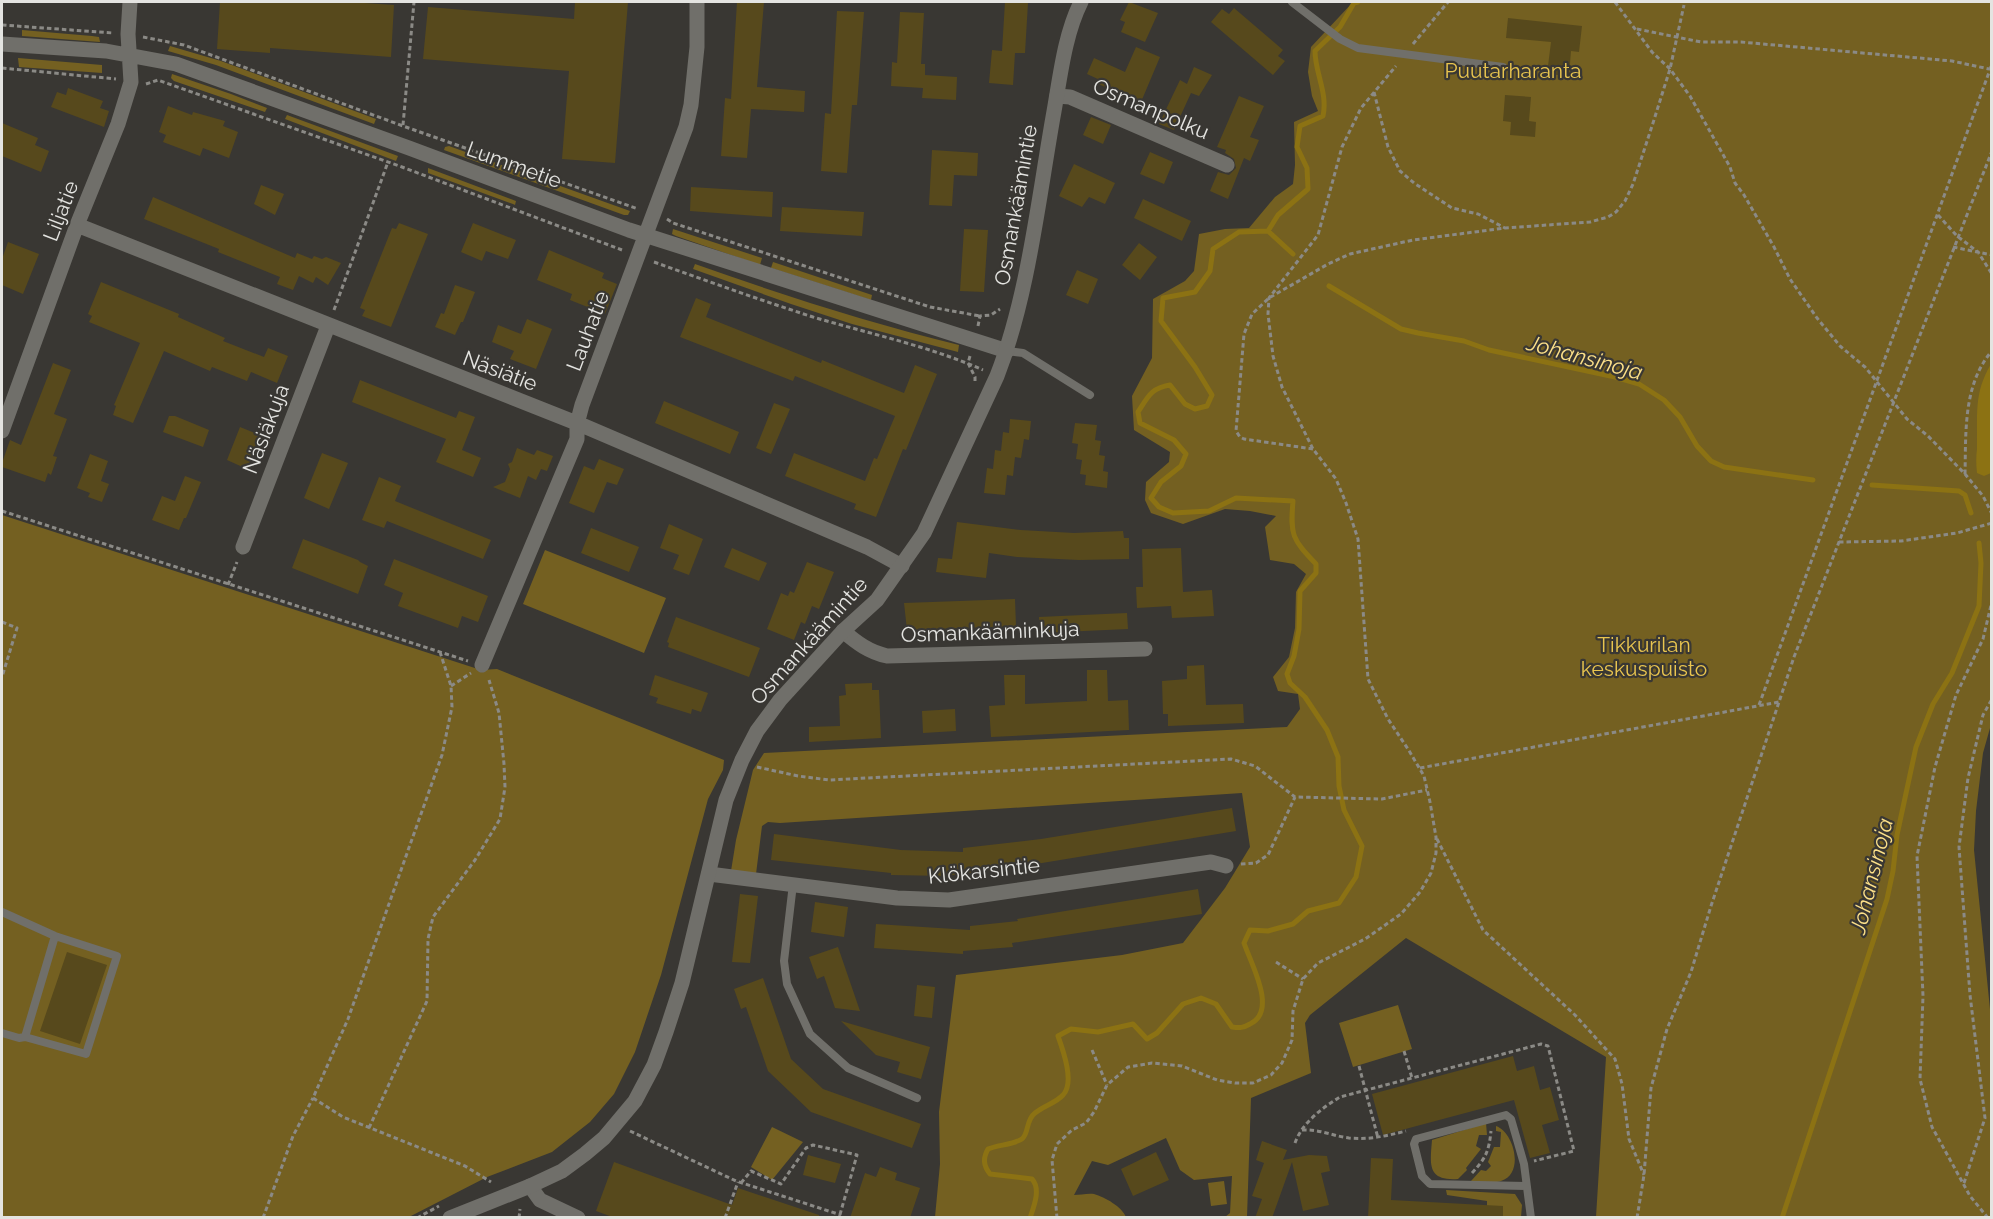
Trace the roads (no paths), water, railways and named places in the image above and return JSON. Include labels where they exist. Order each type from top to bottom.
[{"type":"street","name":"Liljatie","points":[[2,431],[77,225],[118,124],[131,82],[128,34],[130,2]]},
{"type":"street","name":"Lauhatie","points":[[482,665],[577,439],[577,424],[582,405],[686,127],[691,105],[697,47],[697,2]]},
{"type":"street","name":"Osmankäämintie","points":[[450,1218],[530,1186],[561,1171],[585,1154],[604,1138],[635,1101],[654,1065],[682,982],[726,800],[742,760],[757,731],[780,700],[843,631],[877,600],[924,533],[997,376],[1007,351],[1022,289],[1068,42],[1081,2]]},
{"type":"street","name":"Lummetie","points":[[2,44],[106,51],[176,64],[646,236],[1007,351]]},
{"type":"street","name":"Osmanpolku","points":[[1057,96],[1070,97],[1227,165]]},
{"type":"street","name":"Näsiätie","points":[[77,225],[577,424],[867,547],[902,566]]},
{"type":"street","name":"Näsiäkuja","points":[[243,547],[328,326]]},
{"type":"street","name":"Osmankääminkuja","points":[[843,631],[874,654],[887,656],[1145,649]]},
{"type":"street","name":"Klökarsintie","points":[[709,874],[897,898],[949,900],[1211,862],[1233,865]]},
{"type":"street","points":[[530,1186],[540,1200],[578,1218]]},
{"type":"lane","points":[[1292,2],[1324,28],[1358,48],[1503,67]]},
{"type":"lane","points":[[1007,351],[1023,353],[1090,395]]},
{"type":"lane","points":[[793,884],[784,961],[787,984],[810,1034],[848,1068],[916,1098]]},
{"type":"lane","points":[[2,912],[56,936],[117,956],[86,1054],[2,1033]]},
{"type":"lane","points":[[25,1037],[56,936]]},
{"type":"lane","points":[[1526,1186],[1431,1184],[1422,1176],[1414,1144],[1416,1139],[1506,1114],[1511,1119],[1524,1164],[1531,1218]]},
{"type":"waterway","points":[[1030,1218],[1035,1203],[1035,1183],[1032,1179],[990,1174],[985,1165],[985,1158],[988,1149],[1017,1142],[1023,1138],[1032,1116],[1060,1098],[1066,1090],[1067,1066],[1058,1036],[1071,1029],[1098,1032],[1133,1024],[1147,1039],[1157,1033],[1183,1004],[1201,998],[1216,1004],[1232,1027],[1248,1025],[1258,1018],[1262,1009],[1260,986],[1244,943],[1250,930],[1268,931],[1293,924],[1308,911],[1339,903],[1356,877],[1362,846],[1344,810],[1339,786],[1338,757],[1327,730],[1305,697],[1290,683],[1287,674],[1294,656],[1299,629],[1300,591],[1316,573],[1316,564],[1294,536],[1293,501],[1236,498],[1209,511],[1173,513],[1159,507],[1151,498],[1161,482],[1181,466],[1186,454],[1174,440],[1140,423],[1138,412],[1154,391],[1170,385],[1185,404],[1195,409],[1207,406],[1212,395],[1195,367],[1161,321],[1163,298],[1195,292],[1210,271],[1213,249],[1239,232],[1268,231],[1278,215],[1308,189],[1307,168],[1297,147],[1300,126],[1323,116],[1324,99],[1315,51],[1340,27],[1354,3],[1358,2]]},
{"type":"waterway","name":"Johansinoja","points":[[1268,231],[1293,254]]},
{"type":"waterway","name":"Johansinoja","points":[[1329,286],[1401,329],[1464,341],[1489,350],[1639,384],[1664,400],[1680,417],[1697,446],[1711,461],[1724,467],[1813,480]]},
{"type":"waterway","name":"Johansinoja","points":[[1872,485],[1959,491],[1965,495],[1971,513]]},
{"type":"waterway","name":"Johansinoja","points":[[1782,1218],[1887,899],[1897,835],[1916,747],[1933,704],[1952,673],[1979,606],[1981,563],[1979,543]]},
{"type":"park label","name":"Puutarharanta","points":[[1513,71]]},
{"type":"park label","name":"Tikkurilan keskuspuisto","points":[[1644,657]]}]
